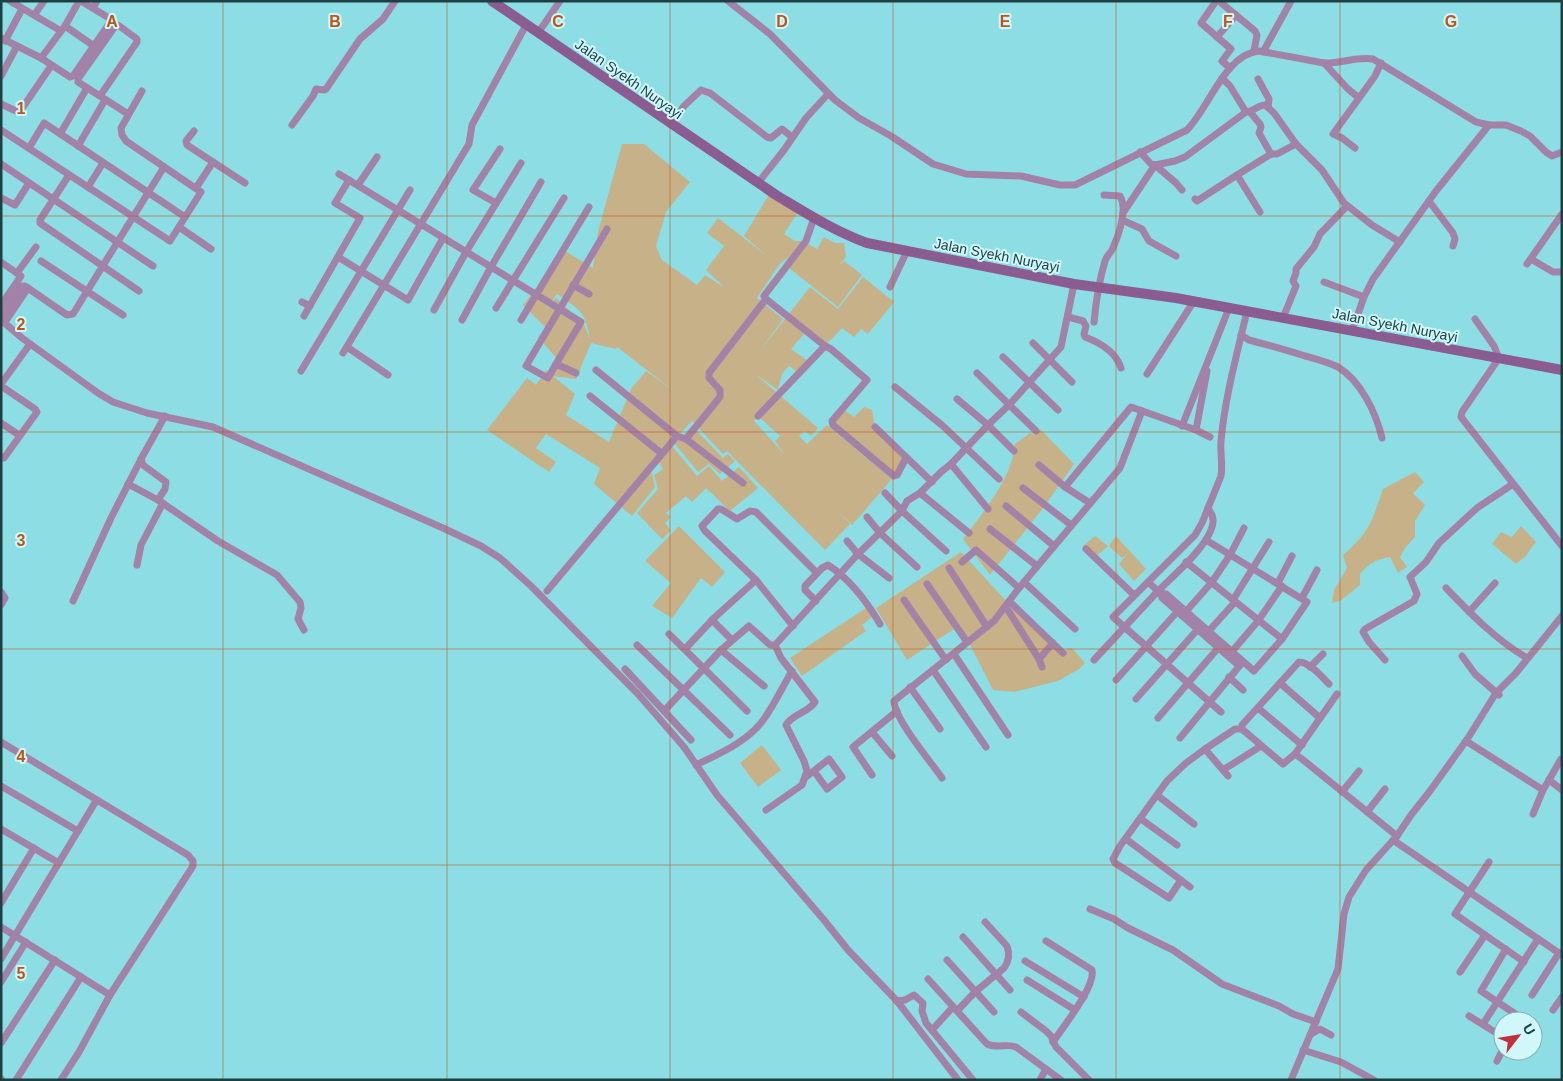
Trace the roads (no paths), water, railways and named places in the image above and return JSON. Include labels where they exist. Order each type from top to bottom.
[{"type":"main road","name":"Jalan Syekh Nuryayi","points":[[492,1],[758,183],[814,218],[845,235],[866,243],[1074,284],[1194,301],[1562,370]]},
{"type":"street","points":[[10,1],[94,46]]},
{"type":"street","points":[[34,14],[44,1]]},
{"type":"street","points":[[22,9],[3,40],[41,58],[70,77],[73,76],[111,21],[95,5],[80,1],[41,58]]},
{"type":"street","points":[[292,124],[316,90],[326,89],[360,39],[383,19],[395,1]]},
{"type":"street","points":[[538,33],[560,1]]},
{"type":"street","points":[[728,1],[770,34],[827,95],[859,118],[891,136],[933,164],[966,174],[1021,176],[1060,185],[1075,185],[1142,154],[1187,130],[1200,114],[1230,68],[1254,51],[1324,63],[1367,58],[1381,63],[1486,128],[1506,125],[1530,136],[1552,156],[1562,152]]},
{"type":"street","points":[[1230,68],[1222,60],[1231,49],[1200,23],[1217,1],[1257,34],[1254,51]]},
{"type":"street","points":[[1263,52],[1291,1]]},
{"type":"street","points":[[1217,37],[1236,15]]},
{"type":"street","points":[[78,146],[102,98],[138,42],[137,39],[116,25],[78,79],[78,82],[102,98],[128,114]]},
{"type":"street","points":[[388,375],[345,350],[469,144],[472,125],[526,25]]},
{"type":"street","points":[[1,76],[16,46]]},
{"type":"street","points":[[1324,63],[1359,98]]},
{"type":"street","points":[[1355,148],[1333,134],[1375,76],[1381,63]]},
{"type":"street","points":[[1,104],[16,111],[21,110],[51,66]]},
{"type":"street","points":[[1222,78],[1248,112],[1260,124],[1259,133],[1271,154]]},
{"type":"street","points":[[1258,80],[1269,99],[1268,107]]},
{"type":"street","points":[[60,134],[87,88]]},
{"type":"street","points":[[671,125],[684,106],[701,90],[710,93],[766,137],[771,138],[782,129],[792,137]]},
{"type":"street","points":[[1,130],[170,241],[200,194],[200,190],[126,141],[121,128],[142,91]]},
{"type":"street","points":[[758,183],[806,118],[827,95]]},
{"type":"street","points":[[1122,216],[1155,165],[1185,157],[1203,142],[1248,112],[1262,105],[1268,107],[1296,144],[1322,170],[1347,206],[1372,225],[1400,242]]},
{"type":"street","points":[[29,148],[44,123],[185,217]]},
{"type":"street","points":[[1352,331],[1364,297],[1373,279],[1429,201],[1486,128]]},
{"type":"street","points":[[194,131],[186,141],[187,145],[244,183]]},
{"type":"street","points":[[1195,199],[1198,201],[1271,154],[1277,154],[1296,144]]},
{"type":"street","points":[[496,203],[473,190],[500,150]]},
{"type":"street","points":[[1142,154],[1182,190]]},
{"type":"street","points":[[358,185],[377,157]]},
{"type":"street","points":[[196,188],[213,162]]},
{"type":"street","points":[[88,187],[103,163]]},
{"type":"street","points":[[434,310],[466,252],[521,163]]},
{"type":"street","points":[[1,164],[153,266]]},
{"type":"street","points":[[164,167],[75,312],[69,316],[28,288],[2,320],[30,344],[98,393],[129,408],[214,427],[443,528],[481,546],[500,558],[531,586],[620,675],[684,747],[717,795],[834,934],[897,1001],[958,1080]]},
{"type":"street","points":[[339,174],[358,185],[420,224],[513,280],[559,308],[581,322],[548,378],[526,366],[559,308],[607,229]]},
{"type":"street","points":[[69,175],[40,220],[40,223],[139,291]]},
{"type":"street","points":[[1237,175],[1260,212]]},
{"type":"street","points":[[304,316],[360,218],[335,203],[349,180]]},
{"type":"street","points":[[462,320],[541,182]]},
{"type":"street","points":[[1,198],[15,206],[29,183]]},
{"type":"street","points":[[301,371],[410,190]]},
{"type":"street","points":[[1094,322],[1098,288],[1106,259],[1113,247],[1122,216],[1120,196],[1104,195]]},
{"type":"street","points":[[496,308],[564,198]]},
{"type":"street","points":[[1429,201],[1453,233],[1455,239],[1453,246]]},
{"type":"street","points":[[1283,318],[1296,286],[1293,281],[1296,269],[1314,247],[1320,234],[1347,206]]},
{"type":"street","points":[[521,320],[589,207]]},
{"type":"street","points":[[1122,216],[1142,229],[1149,241],[1176,256]]},
{"type":"street","points":[[814,218],[806,241],[764,296],[867,380],[832,421],[833,425],[894,476],[897,476],[906,458]]},
{"type":"street","points":[[1560,218],[1529,262],[1553,272],[1562,272]]},
{"type":"street","points":[[179,228],[211,249]]},
{"type":"street","points":[[338,257],[408,300],[443,238]]},
{"type":"street","points":[[17,273],[36,248]]},
{"type":"street","points":[[890,288],[907,252]]},
{"type":"street","points":[[41,261],[86,292],[123,314]]},
{"type":"street","points":[[1,262],[21,276],[1,305]]},
{"type":"street","points":[[1324,282],[1364,297]]},
{"type":"street","points":[[775,645],[839,574],[902,511],[907,501],[920,493],[951,464],[1050,360],[1063,344],[1074,284]]},
{"type":"street","points":[[573,285],[589,294]]},
{"type":"street","points":[[686,439],[720,397],[720,390],[709,378],[709,373],[766,299]]},
{"type":"street","points":[[1147,374],[1194,301]]},
{"type":"street","points":[[302,302],[310,306]]},
{"type":"street","points":[[1182,426],[1229,308]]},
{"type":"street","points":[[1221,712],[1113,617],[1195,535],[1208,508],[1222,469],[1221,442],[1246,311]]},
{"type":"street","points":[[1068,317],[1083,321],[1086,326],[1084,334],[1087,338],[1102,344],[1117,358],[1121,368]]},
{"type":"street","points":[[1476,319],[1494,346],[1498,358],[1462,412],[1461,417],[1562,546]]},
{"type":"street","points":[[1241,335],[1249,340],[1315,358],[1338,367],[1357,385],[1367,400],[1382,438]]},
{"type":"street","points":[[1032,343],[1072,382]]},
{"type":"street","points":[[1,458],[4,458],[37,412],[35,408],[2,387],[14,372],[14,368],[30,344]]},
{"type":"street","points":[[758,416],[825,346]]},
{"type":"street","points":[[1196,430],[1211,353]]},
{"type":"street","points":[[1003,357],[1058,410]]},
{"type":"street","points":[[556,364],[576,373]]},
{"type":"street","points":[[596,370],[678,436],[686,439],[743,483]]},
{"type":"street","points":[[977,373],[1036,431]]},
{"type":"street","points":[[895,387],[999,479]]},
{"type":"street","points":[[590,396],[661,454]]},
{"type":"street","points":[[958,399],[1014,451]]},
{"type":"street","points":[[1065,487],[1132,407],[1196,430],[1210,437]]},
{"type":"street","points":[[942,778],[914,740],[897,711],[894,702],[910,687],[994,621],[1037,566],[1120,468],[1142,410]]},
{"type":"street","points":[[73,601],[103,534],[165,416]]},
{"type":"street","points":[[1,422],[19,435]]},
{"type":"street","points":[[875,427],[932,482]]},
{"type":"street","points":[[547,591],[678,436]]},
{"type":"street","points":[[137,565],[141,544],[167,485],[166,482],[143,465],[141,459]]},
{"type":"street","points":[[951,464],[988,509]]},
{"type":"street","points":[[1039,465],[1065,487],[1090,503]]},
{"type":"street","points":[[128,484],[161,501],[218,541],[277,575],[300,602],[301,608],[298,619],[304,630]]},
{"type":"street","points":[[1385,660],[1369,642],[1363,632],[1365,629],[1414,601],[1417,594],[1410,577],[1426,562],[1439,543],[1477,508],[1513,484]]},
{"type":"street","points":[[1023,488],[1071,526]]},
{"type":"street","points":[[885,493],[946,551]]},
{"type":"street","points":[[920,493],[970,533]]},
{"type":"street","points":[[1006,506],[1054,546]]},
{"type":"street","points":[[1094,660],[1160,592],[1206,540],[1213,522],[1208,508]]},
{"type":"street","points":[[793,626],[756,580],[702,527],[704,521],[718,509],[721,509],[737,520],[750,511],[756,512],[817,572]]},
{"type":"street","points":[[867,517],[880,533],[917,566]]},
{"type":"street","points":[[1116,680],[1145,646],[1182,613],[1212,582],[1244,528]]},
{"type":"street","points":[[990,529],[1037,566]]},
{"type":"street","points":[[1182,613],[1241,664],[1254,671],[1282,639],[1307,602],[1206,540]]},
{"type":"street","points":[[848,541],[858,554],[889,578]]},
{"type":"street","points":[[1207,633],[1234,601],[1269,542]]},
{"type":"street","points":[[1086,549],[1134,595]]},
{"type":"street","points":[[962,562],[976,550],[1075,629]]},
{"type":"street","points":[[1230,654],[1258,621],[1280,584],[1292,556]]},
{"type":"street","points":[[1186,562],[1282,639]]},
{"type":"street","points":[[816,601],[804,588],[817,572],[828,565],[862,597],[880,624]]},
{"type":"street","points":[[949,568],[987,627]]},
{"type":"street","points":[[1302,598],[1317,570]]},
{"type":"street","points":[[685,649],[712,620],[756,580]]},
{"type":"street","points":[[1148,582],[1160,592],[1166,594],[1198,629],[1207,633],[1219,647],[1230,654]]},
{"type":"street","points":[[927,584],[967,642]]},
{"type":"street","points":[[1469,612],[1495,584]]},
{"type":"street","points":[[1446,588],[1491,633],[1527,658]]},
{"type":"street","points":[[1,592],[5,598],[1,605]]},
{"type":"street","points":[[904,600],[946,660]]},
{"type":"street","points":[[1008,604],[1063,653]]},
{"type":"street","points":[[1008,604],[1042,667]]},
{"type":"street","points":[[1291,1080],[1338,969],[1344,914],[1349,897],[1366,870],[1395,838],[1498,694],[1562,616]]},
{"type":"street","points":[[712,620],[732,640]]},
{"type":"street","points":[[664,711],[721,650],[749,626],[770,645],[775,645]]},
{"type":"street","points":[[1136,699],[1198,629]]},
{"type":"street","points":[[670,634],[747,711]]},
{"type":"street","points":[[1038,659],[1053,643]]},
{"type":"street","points":[[637,645],[730,735]]},
{"type":"street","points":[[766,810],[802,785],[806,777],[807,771],[804,761],[786,725],[788,721],[808,710],[815,702],[781,658],[775,645]]},
{"type":"street","points":[[1158,718],[1219,647]]},
{"type":"street","points":[[721,650],[764,686]]},
{"type":"street","points":[[954,654],[1008,735]]},
{"type":"street","points":[[1310,667],[1323,654]]},
{"type":"street","points":[[1462,656],[1475,674],[1498,694]]},
{"type":"street","points":[[1242,729],[1242,725],[1299,662],[1304,662],[1329,684]]},
{"type":"street","points":[[1180,738],[1241,664]]},
{"type":"street","points":[[625,669],[691,740]]},
{"type":"street","points":[[933,670],[986,748]]},
{"type":"street","points":[[696,765],[730,747],[754,730],[766,716],[792,671]]},
{"type":"street","points":[[1229,678],[1243,690]]},
{"type":"street","points":[[1280,683],[1320,718]]},
{"type":"street","points":[[910,687],[940,729]]},
{"type":"street","points":[[1182,880],[1169,898],[1115,863],[1113,859],[1167,781],[1186,763],[1235,728],[1242,729],[1283,764],[1291,759],[1302,745],[1337,694]]},
{"type":"street","points":[[1258,708],[1302,745]]},
{"type":"street","points":[[872,775],[853,747],[897,711]]},
{"type":"street","points":[[872,732],[892,756]]},
{"type":"street","points":[[1466,740],[1543,790]]},
{"type":"street","points":[[1,742],[188,855],[194,863],[110,995],[61,1080]]},
{"type":"street","points":[[1205,749],[1225,773],[1261,746]]},
{"type":"street","points":[[1295,754],[1368,812],[1395,838],[1469,892],[1560,954],[1532,996]]},
{"type":"street","points":[[1533,814],[1543,790],[1562,759]]},
{"type":"street","points":[[806,777],[814,771]]},
{"type":"street","points":[[1342,792],[1359,771]]},
{"type":"street","points":[[1549,780],[1562,790]]},
{"type":"street","points":[[1,786],[78,831]]},
{"type":"street","points":[[1368,812],[1385,789]]},
{"type":"street","points":[[1157,796],[1194,824]]},
{"type":"street","points":[[1,959],[96,800]]},
{"type":"street","points":[[1141,818],[1176,845]]},
{"type":"street","points":[[2,829],[58,863]]},
{"type":"street","points":[[1126,839],[1190,887]]},
{"type":"street","points":[[1,903],[34,848]]},
{"type":"street","points":[[1488,862],[1455,914],[1524,962]]},
{"type":"street","points":[[1090,909],[1114,918],[1128,928],[1173,950],[1222,984],[1316,1022]]},
{"type":"street","points":[[932,1030],[1008,963],[1009,951],[1007,946],[984,922]]},
{"type":"street","points":[[1,927],[110,995]]},
{"type":"street","points":[[1460,972],[1485,935]]},
{"type":"street","points":[[963,936],[1010,990]]},
{"type":"street","points":[[1484,1024],[1538,939]]},
{"type":"street","points":[[1046,941],[1092,970],[1092,978],[1084,997],[1053,1042]]},
{"type":"street","points":[[1,982],[26,942]]},
{"type":"street","points":[[1506,949],[1481,992],[1511,1011]]},
{"type":"street","points":[[1,1043],[55,960]]},
{"type":"street","points":[[947,960],[994,1012]]},
{"type":"street","points":[[1025,961],[1084,997]]},
{"type":"street","points":[[16,1080],[81,977]]},
{"type":"street","points":[[928,979],[987,1044],[993,1047],[1012,1045],[1061,1080]]},
{"type":"street","points":[[1027,980],[1075,1010]]},
{"type":"street","points":[[897,1001],[905,1000],[914,995],[918,997],[923,1003],[922,1011],[926,1023],[973,1080]]},
{"type":"street","points":[[1553,1010],[1562,997]]},
{"type":"street","points":[[1021,1012],[1046,1031],[1056,1047],[1089,1080]]},
{"type":"street","points":[[1469,1016],[1493,1031]]},
{"type":"street","points":[[1311,1034],[1320,1029],[1331,1035]]},
{"type":"street","points":[[1303,1050],[1341,1062],[1374,1080]]},
{"type":"street","points":[[1040,1080],[1046,1069]]}]
